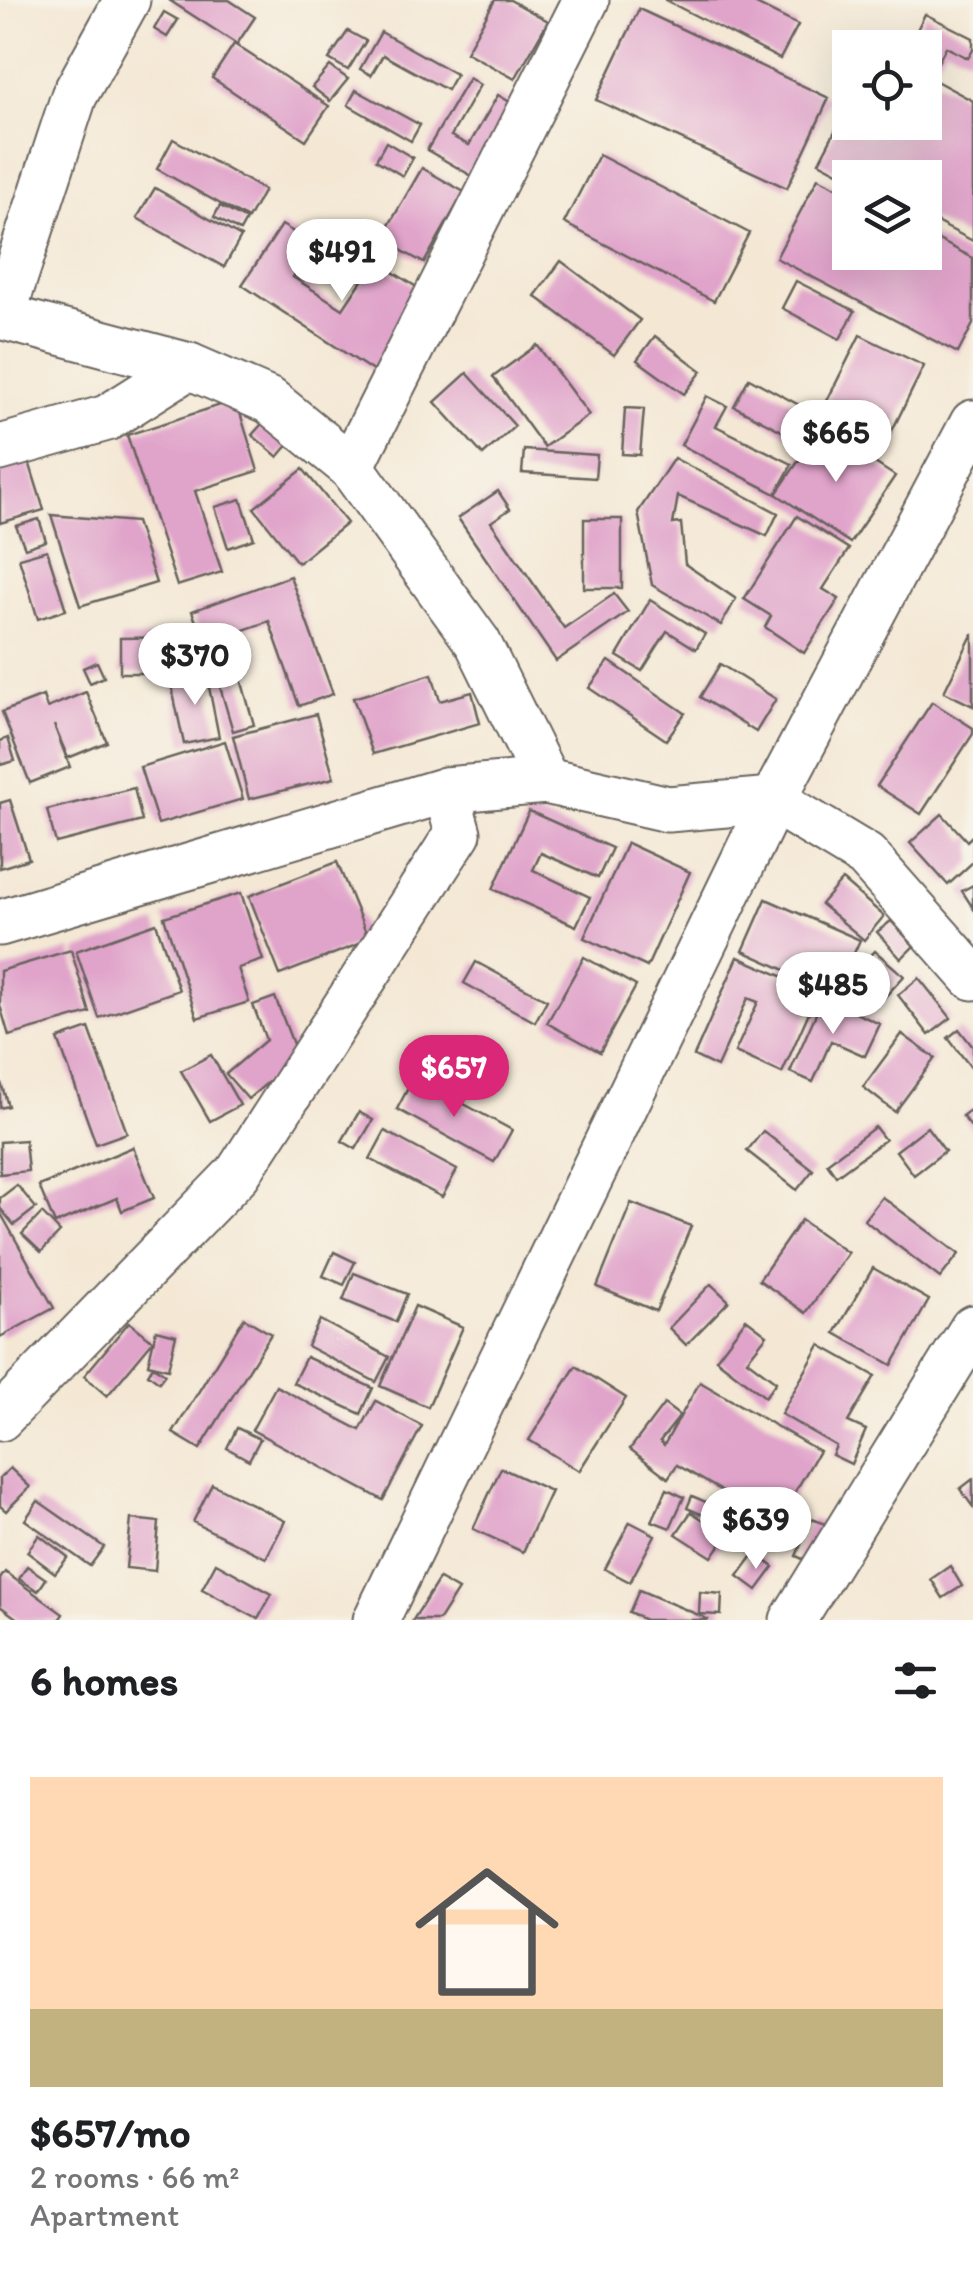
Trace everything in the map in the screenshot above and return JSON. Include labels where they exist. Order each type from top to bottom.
[{"type":"street","points":[[127,0],[74,96],[1,316],[190,366],[270,402],[351,467],[478,643],[546,781]]},
{"type":"street","points":[[351,467],[586,0]]},
{"type":"street","points":[[0,448],[106,418],[190,366]]},
{"type":"street","points":[[376,1620],[773,800],[973,423]]},
{"type":"street","points":[[0,923],[446,790],[546,781],[668,809],[773,800],[866,856],[973,977]]},
{"type":"street","points":[[0,1418],[238,1172],[458,833],[446,790]]},
{"type":"street","points":[[793,1620],[973,1328]]},
{"type":"building","points":[[169,0],[229,0],[255,17],[237,44]]},
{"type":"building","points":[[495,0],[510,0],[548,21],[515,79],[466,52]]},
{"type":"building","points":[[665,0],[748,0],[798,25],[780,59]]},
{"type":"building","points":[[639,9],[829,98],[787,188],[596,100]]},
{"type":"building","points":[[164,12],[178,20],[167,37],[154,29]]},
{"type":"building","points":[[925,14],[973,38],[973,50],[968,58],[946,47],[942,54],[942,30],[917,30]]},
{"type":"building","points":[[348,31],[366,41],[348,70],[329,59]]},
{"type":"building","points":[[381,32],[456,74],[447,90],[383,55],[371,75],[360,69]]},
{"type":"building","points":[[234,44],[329,106],[306,140],[212,78]]},
{"type":"building","points":[[330,66],[348,79],[330,101],[312,87]]},
{"type":"building","points":[[469,78],[480,85],[451,136],[469,145],[498,95],[513,104],[472,176],[427,150]]},
{"type":"building","points":[[942,84],[973,101],[973,241],[942,225],[942,160],[832,160],[832,169],[819,162],[832,137],[832,140],[942,140]]},
{"type":"building","points":[[356,90],[420,125],[411,141],[348,105]]},
{"type":"building","points":[[173,139],[264,190],[248,219],[157,169]]},
{"type":"building","points":[[386,142],[413,158],[403,176],[376,160]]},
{"type":"building","points":[[599,155],[749,233],[714,301],[564,223]]},
{"type":"building","points":[[422,168],[464,192],[424,263],[381,239]]},
{"type":"building","points":[[818,178],[832,185],[832,270],[942,270],[942,242],[973,258],[973,324],[958,353],[776,258]]},
{"type":"building","points":[[155,188],[241,237],[224,267],[137,218]]},
{"type":"building","points":[[220,206],[246,220],[240,231],[214,217]]},
{"type":"building","points":[[282,225],[313,244],[293,277],[343,309],[375,261],[434,298],[382,377],[242,285]]},
{"type":"building","points":[[561,261],[640,320],[614,355],[535,296]]},
{"type":"building","points":[[796,281],[855,311],[840,339],[782,308]]},
{"type":"building","points":[[860,335],[924,366],[885,445],[821,413]]},
{"type":"building","points":[[655,336],[702,371],[684,394],[637,360]]},
{"type":"building","points":[[537,345],[589,415],[544,447],[493,377]]},
{"type":"building","points":[[467,373],[515,426],[483,455],[435,402]]},
{"type":"building","points":[[749,378],[812,412],[797,439],[734,406]]},
{"type":"building","points":[[707,396],[727,406],[716,426],[792,464],[776,494],[681,445]]},
{"type":"building","points":[[236,400],[258,471],[195,491],[222,572],[177,586],[127,435]]},
{"type":"building","points":[[625,408],[644,409],[640,455],[622,454]]},
{"type":"building","points":[[270,415],[295,437],[278,457],[252,435]]},
{"type":"building","points":[[821,428],[895,476],[850,543],[776,494]]},
{"type":"building","points":[[524,450],[597,455],[595,478],[522,473]]},
{"type":"building","points":[[27,455],[44,510],[0,523],[0,463]]},
{"type":"building","points":[[674,458],[778,513],[767,536],[678,496],[673,524],[681,523],[685,564],[736,599],[721,625],[652,585],[638,512]]},
{"type":"building","points":[[303,469],[347,523],[298,563],[254,508]]},
{"type":"building","points":[[498,491],[510,509],[491,522],[564,628],[614,594],[628,612],[556,661],[458,518]]},
{"type":"building","points":[[241,499],[254,539],[228,548],[215,507]]},
{"type":"building","points":[[51,515],[136,522],[156,583],[80,606]]},
{"type":"building","points":[[797,516],[849,549],[823,589],[839,599],[804,653],[765,627],[771,616],[744,599]]},
{"type":"building","points":[[39,519],[46,541],[25,548],[16,526]]},
{"type":"building","points":[[584,519],[622,519],[622,588],[584,588]]},
{"type":"building","points":[[47,550],[66,610],[38,619],[19,558]]},
{"type":"building","points":[[290,576],[333,694],[299,706],[269,621],[204,644],[192,611]]},
{"type":"building","points":[[650,600],[705,634],[696,649],[667,631],[642,671],[617,656]]},
{"type":"building","points":[[973,633],[973,706],[944,692]]},
{"type":"building","points":[[179,637],[179,673],[120,673],[120,638]]},
{"type":"building","points":[[230,640],[254,725],[233,731],[208,646]]},
{"type":"building","points":[[609,661],[685,713],[666,740],[589,688]]},
{"type":"building","points":[[97,662],[104,677],[90,683],[83,668]]},
{"type":"building","points":[[720,664],[776,699],[756,732],[700,697]]},
{"type":"building","points":[[206,672],[219,737],[184,744],[170,679]]},
{"type":"building","points":[[432,674],[440,701],[472,692],[480,723],[373,754],[353,698]]},
{"type":"building","points":[[86,692],[107,742],[68,758],[54,725],[70,767],[30,783],[2,712],[43,696],[47,708]]},
{"type":"building","points":[[932,702],[973,728],[973,734],[921,814],[877,786]]},
{"type":"building","points":[[316,714],[334,778],[249,799],[233,736]]},
{"type":"building","points":[[8,738],[15,761],[0,765],[0,741]]},
{"type":"building","points":[[225,741],[243,799],[158,824],[140,767]]},
{"type":"building","points":[[134,788],[142,821],[56,843],[47,810]]},
{"type":"building","points":[[10,800],[29,859],[0,868],[0,803]]},
{"type":"building","points":[[529,811],[612,848],[598,878],[541,853],[533,870],[590,897],[576,926],[493,889]]},
{"type":"building","points":[[942,814],[967,841],[973,835],[973,862],[948,885],[910,843]]},
{"type":"building","points":[[627,843],[690,872],[647,967],[584,938]]},
{"type":"building","points":[[337,862],[369,940],[280,975],[249,896]]},
{"type":"building","points":[[842,880],[884,916],[864,940],[821,904]]},
{"type":"building","points":[[973,885],[973,908],[962,891]]},
{"type":"building","points":[[241,893],[263,960],[238,968],[249,1002],[197,1018],[164,917]]},
{"type":"building","points":[[766,899],[860,940],[836,993],[743,951]]},
{"type":"building","points":[[891,921],[914,946],[901,959],[877,932]]},
{"type":"building","points":[[156,923],[179,990],[99,1018],[76,951]]},
{"type":"building","points":[[71,950],[90,1013],[9,1036],[0,1005],[0,971]]},
{"type":"building","points":[[875,951],[904,976],[882,1000],[853,975]]},
{"type":"building","points":[[584,957],[636,986],[600,1052],[547,1023]]},
{"type":"building","points":[[738,957],[818,992],[782,1073],[735,1052],[758,1002],[748,998],[717,1067],[694,1056]]},
{"type":"building","points":[[476,962],[547,1000],[535,1022],[464,983]]},
{"type":"building","points":[[919,978],[951,1018],[929,1035],[898,995]]},
{"type":"building","points":[[275,997],[298,1057],[248,1099],[226,1074],[266,1040],[253,1005]]},
{"type":"building","points":[[823,998],[880,1024],[865,1056],[831,1041],[813,1082],[790,1072]]},
{"type":"building","points":[[89,1028],[127,1133],[96,1144],[58,1039]]},
{"type":"building","points":[[959,1029],[973,1047],[973,1070],[948,1038]]},
{"type":"building","points":[[902,1034],[935,1058],[895,1112],[863,1087]]},
{"type":"building","points":[[211,1055],[240,1105],[210,1121],[181,1071]]},
{"type":"building","points":[[414,1077],[512,1130],[494,1162],[397,1109]]},
{"type":"building","points":[[0,1079],[8,1106],[0,1108]]},
{"type":"building","points":[[973,1108],[973,1129],[962,1116]]},
{"type":"building","points":[[359,1112],[373,1120],[356,1149],[342,1141]]},
{"type":"building","points":[[875,1127],[885,1140],[836,1176],[827,1163]]},
{"type":"building","points":[[927,1127],[945,1151],[914,1175],[896,1151]]},
{"type":"building","points":[[385,1131],[457,1170],[442,1197],[370,1159]]},
{"type":"building","points":[[763,1131],[813,1170],[797,1190],[747,1151]]},
{"type":"building","points":[[25,1140],[28,1171],[0,1174],[0,1142]]},
{"type":"building","points":[[133,1147],[154,1198],[122,1211],[117,1198],[55,1224],[39,1186]]},
{"type":"building","points":[[17,1185],[36,1208],[14,1225],[0,1208],[0,1198]]},
{"type":"building","points":[[882,1197],[959,1254],[940,1278],[864,1220]]},
{"type":"building","points":[[631,1203],[691,1226],[656,1311],[597,1287]]},
{"type":"building","points":[[0,1212],[54,1308],[0,1337]]},
{"type":"building","points":[[42,1213],[60,1232],[41,1252],[22,1234]]},
{"type":"building","points":[[801,1220],[848,1253],[806,1313],[759,1280]]},
{"type":"building","points":[[334,1252],[355,1262],[344,1285],[323,1276]]},
{"type":"building","points":[[873,1268],[929,1300],[892,1365],[835,1333]]},
{"type":"building","points":[[354,1273],[407,1294],[396,1322],[343,1300]]},
{"type":"building","points":[[711,1284],[729,1301],[686,1345],[669,1328]]},
{"type":"building","points":[[415,1306],[463,1327],[428,1407],[380,1386]]},
{"type":"building","points":[[244,1318],[271,1334],[200,1449],[173,1433]]},
{"type":"building","points":[[746,1319],[767,1335],[747,1360],[776,1382],[765,1397],[716,1359]]},
{"type":"building","points":[[320,1320],[389,1357],[376,1382],[307,1346]]},
{"type":"building","points":[[129,1322],[153,1341],[107,1396],[84,1376]]},
{"type":"building","points":[[156,1330],[176,1335],[168,1369],[148,1364]]},
{"type":"building","points":[[820,1345],[875,1376],[848,1422],[866,1430],[851,1464],[832,1455],[836,1446],[781,1414]]},
{"type":"building","points":[[306,1357],[373,1388],[361,1414],[293,1383]]},
{"type":"building","points":[[153,1366],[165,1374],[159,1382],[148,1374]]},
{"type":"building","points":[[576,1366],[626,1398],[579,1471],[529,1440]]},
{"type":"building","points":[[700,1382],[819,1451],[777,1523],[677,1465],[668,1478],[630,1449],[664,1404],[680,1416],[660,1441],[664,1445]]},
{"type":"building","points":[[276,1386],[360,1430],[376,1401],[422,1426],[383,1500],[252,1430]]},
{"type":"building","points":[[237,1428],[260,1439],[249,1460],[227,1448]]},
{"type":"building","points":[[10,1468],[30,1487],[6,1511],[0,1506],[0,1478]]},
{"type":"building","points":[[501,1468],[551,1491],[523,1552],[473,1529]]},
{"type":"building","points":[[973,1479],[973,1507],[960,1489]]},
{"type":"building","points":[[212,1484],[285,1521],[266,1558],[193,1522]]},
{"type":"building","points":[[667,1489],[684,1497],[670,1528],[652,1521]]},
{"type":"building","points":[[692,1496],[722,1509],[717,1521],[687,1508]]},
{"type":"building","points":[[38,1501],[104,1547],[90,1566],[25,1520]]},
{"type":"building","points":[[691,1512],[727,1535],[712,1557],[676,1534]]},
{"type":"building","points":[[131,1519],[159,1522],[155,1571],[126,1568]]},
{"type":"building","points":[[812,1519],[828,1525],[812,1563],[796,1556]]},
{"type":"building","points":[[630,1522],[655,1535],[630,1582],[605,1569]]},
{"type":"building","points":[[39,1535],[68,1557],[55,1573],[27,1552]]},
{"type":"building","points":[[755,1553],[774,1567],[757,1590],[738,1576]]},
{"type":"building","points":[[216,1563],[272,1594],[258,1619],[202,1589]]},
{"type":"building","points":[[27,1566],[46,1579],[38,1591],[19,1579]]},
{"type":"building","points":[[950,1566],[962,1586],[943,1598],[931,1579]]},
{"type":"building","points":[[5,1572],[63,1614],[59,1620],[19,1620],[0,1606],[0,1579]]},
{"type":"building","points":[[439,1579],[458,1590],[439,1620],[413,1620]]},
{"type":"building","points":[[639,1590],[709,1620],[645,1620],[629,1613]]},
{"type":"building","points":[[700,1592],[722,1594],[721,1615],[699,1614]]}]
